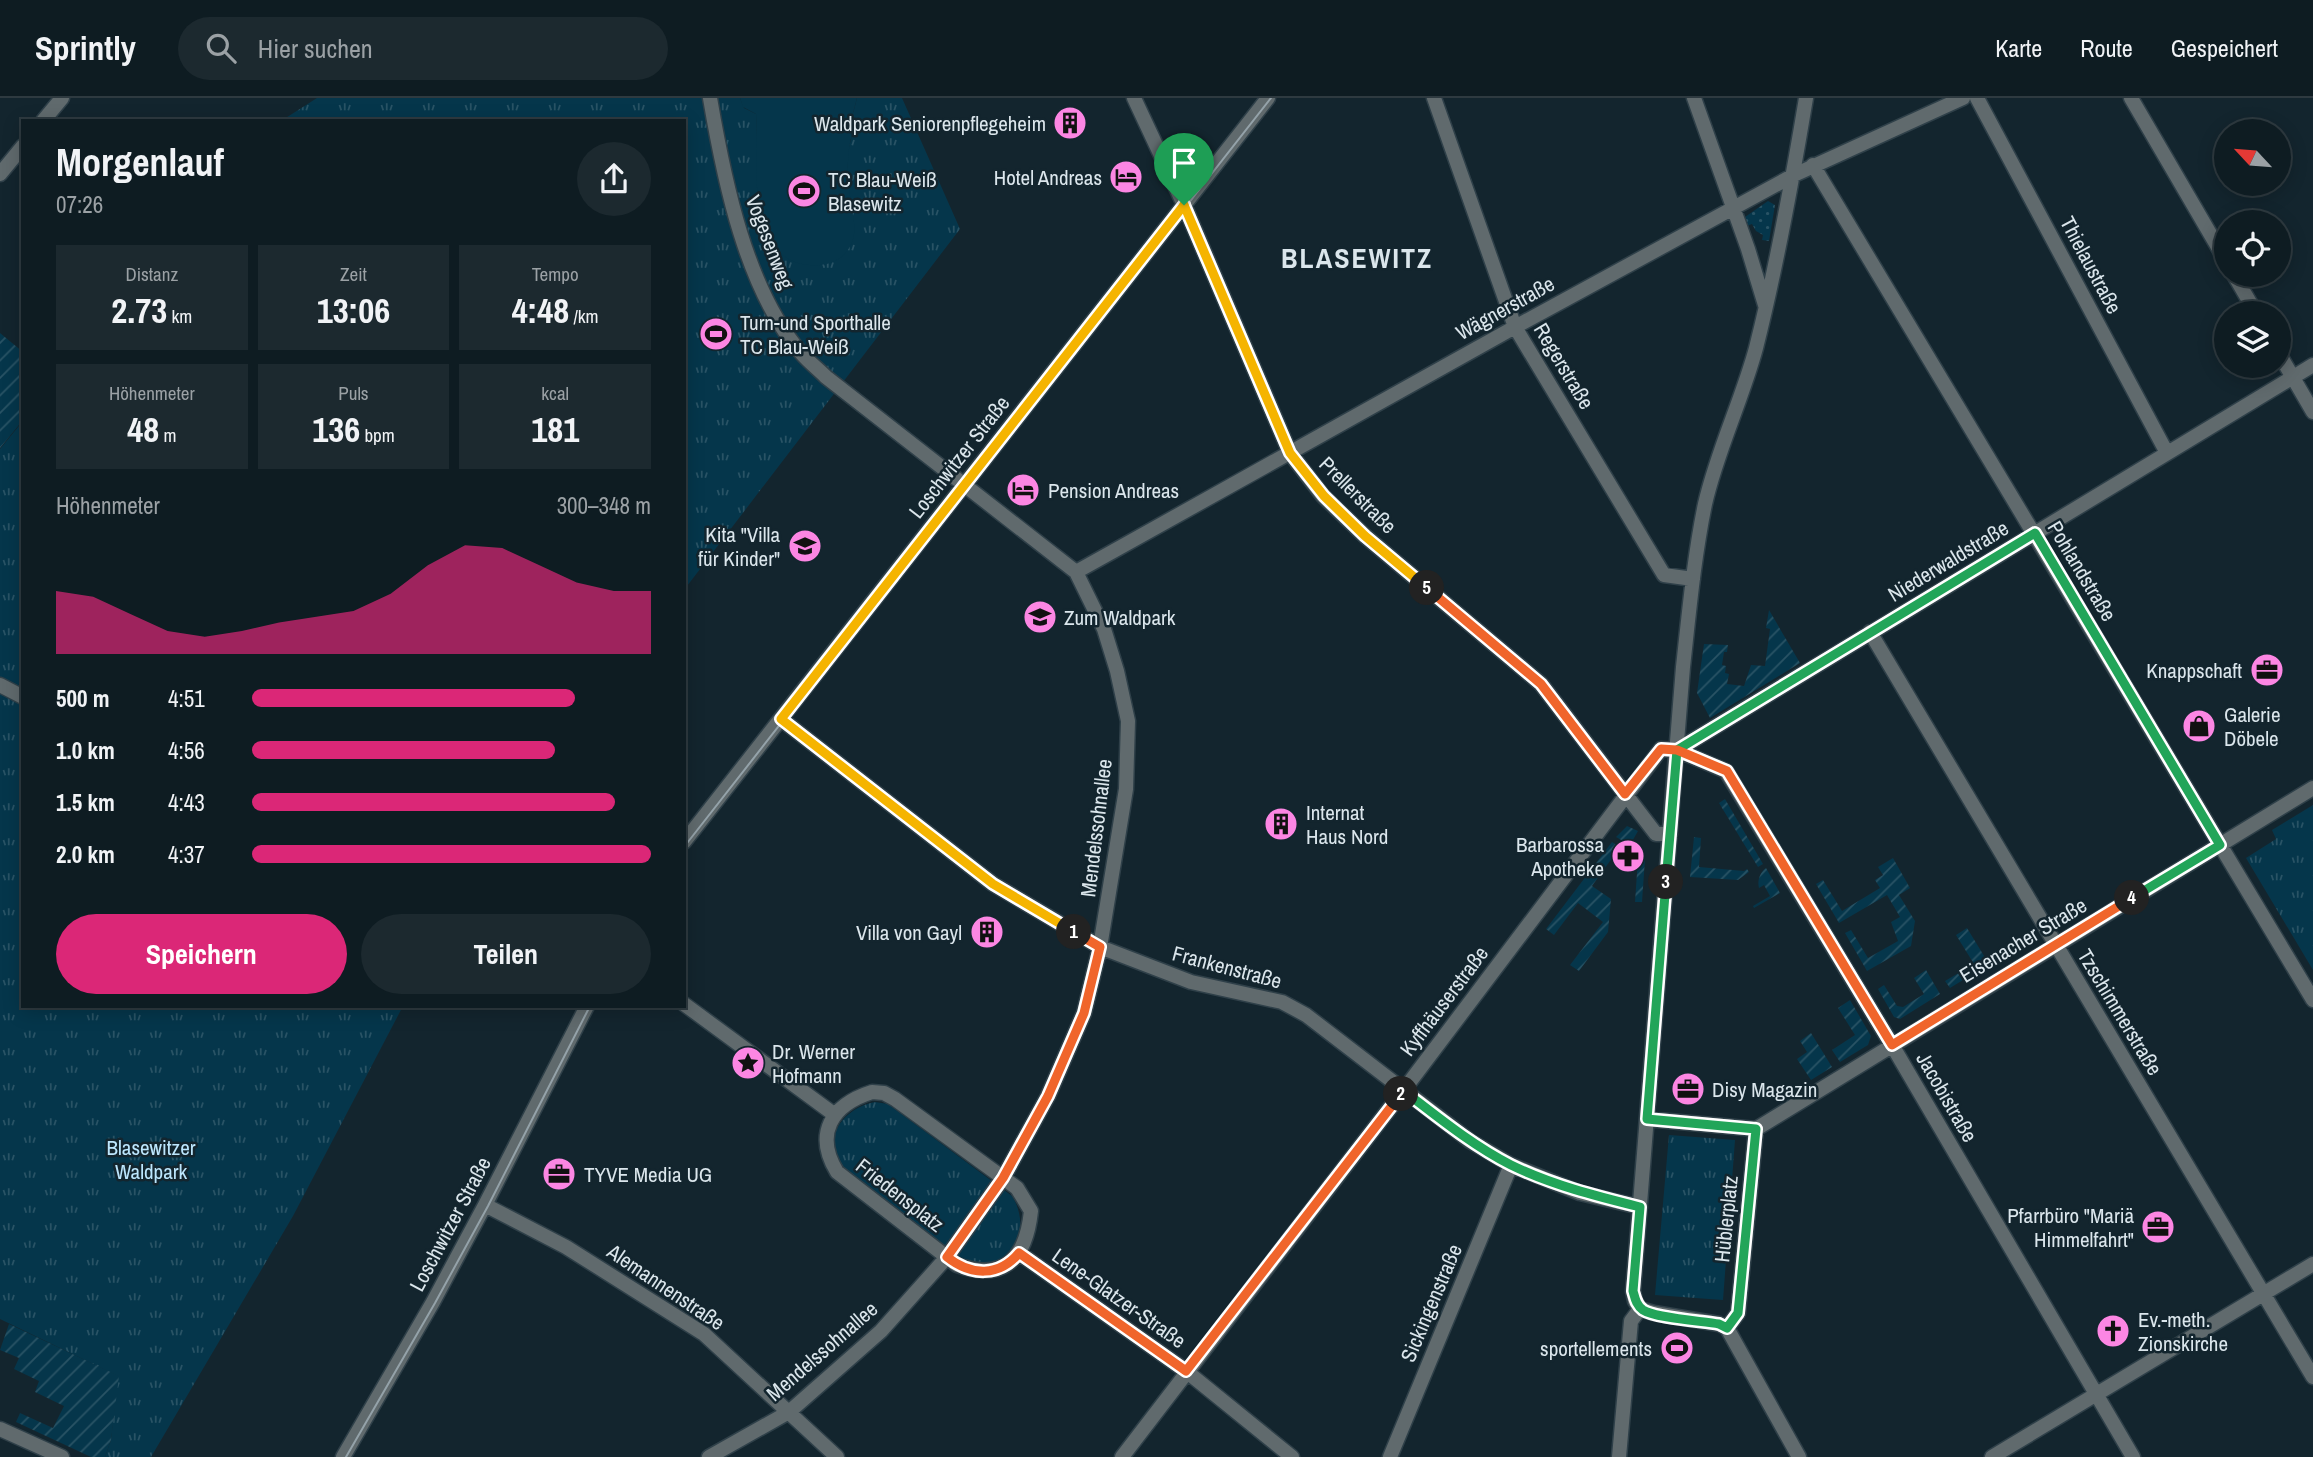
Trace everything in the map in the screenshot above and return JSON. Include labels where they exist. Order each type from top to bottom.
[{"type":"street","points":[[45,119],[62,98]]},
{"type":"street","name":"Vogesenweg","points":[[710,98],[725,180],[745,244],[762,287],[784,330],[802,354],[825,377],[964,484]]},
{"type":"street","name":"Prellerstraße","points":[[1135,98],[1290,453],[1324,496],[1365,536],[1541,684],[1656,834],[1670,834]]},
{"type":"street","name":"Loschwitzer Straße","points":[[686,839],[1268,98]]},
{"type":"street","name":"Regerstraße","points":[[1434,98],[1515,327],[1664,575],[1693,579]]},
{"type":"street","points":[[1694,98],[1748,248],[1766,307]]},
{"type":"street","points":[[1799,1457],[1727,1328],[1719,1324],[1654,1314],[1640,1308],[1633,1291],[1683,667],[1693,579],[1706,503],[1755,352],[1766,307],[1794,175],[1806,98]]},
{"type":"street","name":"Wägnerstraße","points":[[1076,572],[1733,207],[1812,165],[1963,98]]},
{"type":"street","name":"Thielaustraße","points":[[1977,98],[2167,453]]},
{"type":"street","points":[[2131,98],[2214,240]]},
{"type":"street","points":[[0,174],[21,148]]},
{"type":"street","name":"Pohlandstraße","points":[[1812,165],[2313,1000]]},
{"type":"street","name":"Niederwaldstraße","points":[[1677,750],[2313,365]]},
{"type":"street","points":[[2291,374],[2313,412]]},
{"type":"street","name":"Mendelssohnallee","points":[[964,484],[1076,572],[1104,629],[1128,721],[1126,789],[1100,947],[1084,1013],[1048,1096],[1003,1178]]},
{"type":"street","name":"Tzschimmerstraße","points":[[1870,632],[2313,1377]]},
{"type":"street","points":[[0,685],[21,695]]},
{"type":"street","name":"Frankenstraße","points":[[781,719],[993,884],[1100,947],[1191,982],[1282,1002],[1306,1015],[1470,1141],[1511,1165],[1580,1193],[1640,1207]]},
{"type":"street","name":"Kyffhäuserstraße","points":[[1122,1457],[1404,1091],[1625,794],[1661,749],[1677,750]]},
{"type":"street","name":"Jacobistraße","points":[[1677,750],[1727,771],[1892,1045],[2133,1457]]},
{"type":"street","name":"Eisenacher Straße","points":[[1756,1129],[2313,788]]},
{"type":"street","points":[[686,1005],[835,1115],[857,1097],[884,1093],[1017,1188],[1031,1211],[1029,1230],[1019,1253]]},
{"type":"street","name":"Loschwitzer Straße","points":[[343,1457],[433,1302],[586,1008]]},
{"type":"street","name":"Friedensplatz","points":[[835,1115],[826,1140],[828,1156],[837,1172],[957,1265],[971,1270],[996,1271],[1010,1263],[1019,1253]]},
{"type":"street","points":[[1647,1119],[1756,1129]]},
{"type":"street","name":"Hüblerplatz","points":[[1727,1328],[1738,1313],[1756,1129]]},
{"type":"street","name":"Sickingenstraße","points":[[1390,1457],[1511,1165]]},
{"type":"street","name":"Friedensplatz","points":[[947,1257],[1003,1178]]},
{"type":"street","name":"Alemannenstraße","points":[[485,1205],[566,1247],[704,1334],[837,1457]]},
{"type":"street","name":"Lene-Glatzer-Straße","points":[[1019,1253],[1186,1371],[1292,1457]]},
{"type":"street","name":"Mendelssohnallee","points":[[709,1457],[789,1412],[881,1331],[947,1257]]},
{"type":"street","points":[[1992,1457],[2313,1264]]},
{"type":"street","points":[[1619,1457],[1631,1321],[1640,1308]]},
{"type":"street","points":[[0,1429],[62,1457]]},
{"type":"green space","points":[[317,98],[740,98],[744,108],[756,114],[762,223],[848,179],[847,155],[853,131],[849,128],[857,98],[902,98],[960,229],[686,587],[686,119],[284,119]]},
{"type":"green space","name":"TC Blau-Weiß Blasewitz","points":[[740,98],[857,98],[849,128],[853,131],[848,168],[854,233],[850,247],[839,258],[820,265],[795,262],[778,251],[766,233],[757,185],[756,114],[743,107]]},
{"type":"green space","points":[[1768,201],[1775,205],[1769,241],[1762,240],[1763,235],[1756,231],[1752,224],[1747,226],[1745,217]]},
{"type":"green space","points":[[0,333],[21,350],[21,422],[0,448]]},
{"type":"green space","name":"Blasewitzer Waldpark","points":[[21,423],[21,1008],[402,1008],[293,1216],[151,1457],[105,1457],[111,1440],[118,1376],[0,1319],[0,449]]},
{"type":"green space","points":[[1769,610],[1800,663],[1710,718],[1697,693],[1704,644],[1728,645],[1722,665],[1726,666],[1725,673],[1729,674],[1727,684],[1744,686],[1751,665],[1765,666],[1770,629],[1766,628]]},
{"type":"green space","points":[[1725,799],[1763,864],[1758,867],[1719,803]]},
{"type":"green space","points":[[2313,805],[2313,970],[2246,858],[2276,839],[2272,830]]},
{"type":"green space","points":[[1627,826],[1638,831],[1630,845],[1616,837]]},
{"type":"green space","points":[[1694,837],[1701,838],[1699,867],[1744,871],[1747,869],[1749,872],[1738,880],[1690,877]]},
{"type":"green space","points":[[1612,842],[1620,847],[1592,886],[1611,899],[1608,932],[1579,971],[1570,965],[1603,922],[1578,903],[1554,935],[1546,929]]},
{"type":"green space","points":[[1638,858],[1645,859],[1642,902],[1635,902]]},
{"type":"green space","points":[[1893,858],[1910,888],[1899,895],[1915,921],[1911,946],[1867,971],[1845,933],[1851,930],[1868,958],[1898,941],[1891,922],[1900,917],[1887,895],[1839,923],[1816,884],[1823,880],[1842,911],[1880,888],[1875,880],[1883,875],[1878,867]]},
{"type":"green space","points":[[1766,868],[1780,893],[1754,908],[1753,906],[1770,896],[1764,885],[1759,888],[1758,885]]},
{"type":"green space","points":[[1967,928],[1989,964],[1950,988],[1945,981],[1974,964],[1956,935]]},
{"type":"green space","points":[[1926,970],[1940,994],[1900,1019],[1894,1017],[1878,989],[1884,985],[1897,1006],[1903,1007],[1924,994],[1914,978]]},
{"type":"green space","points":[[1850,1000],[1871,1036],[1868,1045],[1840,1062],[1832,1050],[1855,1035],[1838,1008]]},
{"type":"green space","points":[[1811,1033],[1832,1067],[1811,1080],[1797,1059],[1807,1052],[1800,1041]]},
{"type":"green space","points":[[875,1102],[888,1104],[1012,1196],[1020,1215],[1020,1226],[1016,1245],[1010,1254],[991,1264],[963,1261],[842,1168],[833,1146],[838,1126],[853,1111]]},
{"type":"green space","points":[[1669,1135],[1735,1140],[1723,1300],[1655,1295]]},
{"type":"green space","points":[[9,1324],[119,1376],[111,1440],[105,1457],[91,1457],[16,1422],[20,1413],[53,1428],[64,1406],[35,1392],[39,1381],[14,1369],[19,1358],[0,1350]]},
{"type":"tram line","points":[[686,844],[1271,98]]},
{"type":"tram line","points":[[346,1457],[488,1206],[589,1008]]},
{"type":"place","name":"Waldpark Seniorenpflegeheim","points":[[1070,123]]},
{"type":"place","name":"Hotel Andreas","points":[[1126,177]]},
{"type":"place","name":"TC Blau-Weiß Blasewitz","points":[[804,191]]},
{"type":"place","name":"Turn-und Sporthalle TC Blau-Weiß","points":[[716,334]]},
{"type":"place","name":"Pension Andreas","points":[[1023,490]]},
{"type":"place","name":"Kita \"Villa für Kinder\"","points":[[805,546]]},
{"type":"place","name":"Zum Waldpark","points":[[1040,617]]},
{"type":"place","name":"Knappschaft","points":[[2267,670]]},
{"type":"place","name":"Galerie Döbele","points":[[2199,726]]},
{"type":"place","name":"Internat Haus Nord","points":[[1281,824]]},
{"type":"place","name":"Barbarossa Apotheke","points":[[1628,856]]},
{"type":"place","name":"Villa von Gayl","points":[[987,932]]},
{"type":"place","name":"Dr. Werner Hofmann","points":[[748,1063]]},
{"type":"place","name":"Disy Magazin","points":[[1688,1089]]},
{"type":"place","name":"TYVE Media UG","points":[[559,1174]]},
{"type":"place","name":"Pfarrbüro \"Mariä Himmelfahrt\"","points":[[2158,1227]]},
{"type":"place","name":"Ev.-meth. Zionskirche","points":[[2113,1331]]},
{"type":"place","name":"sportellements","points":[[1677,1348]]},
{"type":"district","name":"BLASEWITZ","points":[[1357,258]]},
{"type":"route","points":[[1184,205],[781,719],[993,884],[1100,947],[1084,1013],[1048,1096],[1003,1178],[947,1257],[957,1265],[971,1270],[996,1271],[1010,1263],[1019,1253],[1186,1371],[1404,1091],[1470,1141],[1511,1165],[1580,1193],[1640,1207],[1633,1291],[1640,1308],[1654,1314],[1719,1324],[1727,1328],[1738,1313],[1756,1129],[1647,1119],[1677,750],[2035,533],[2220,845],[1892,1045],[1727,771],[1677,750],[1661,749],[1625,794],[1541,684],[1365,536],[1324,496],[1290,453],[1184,205]]}]
